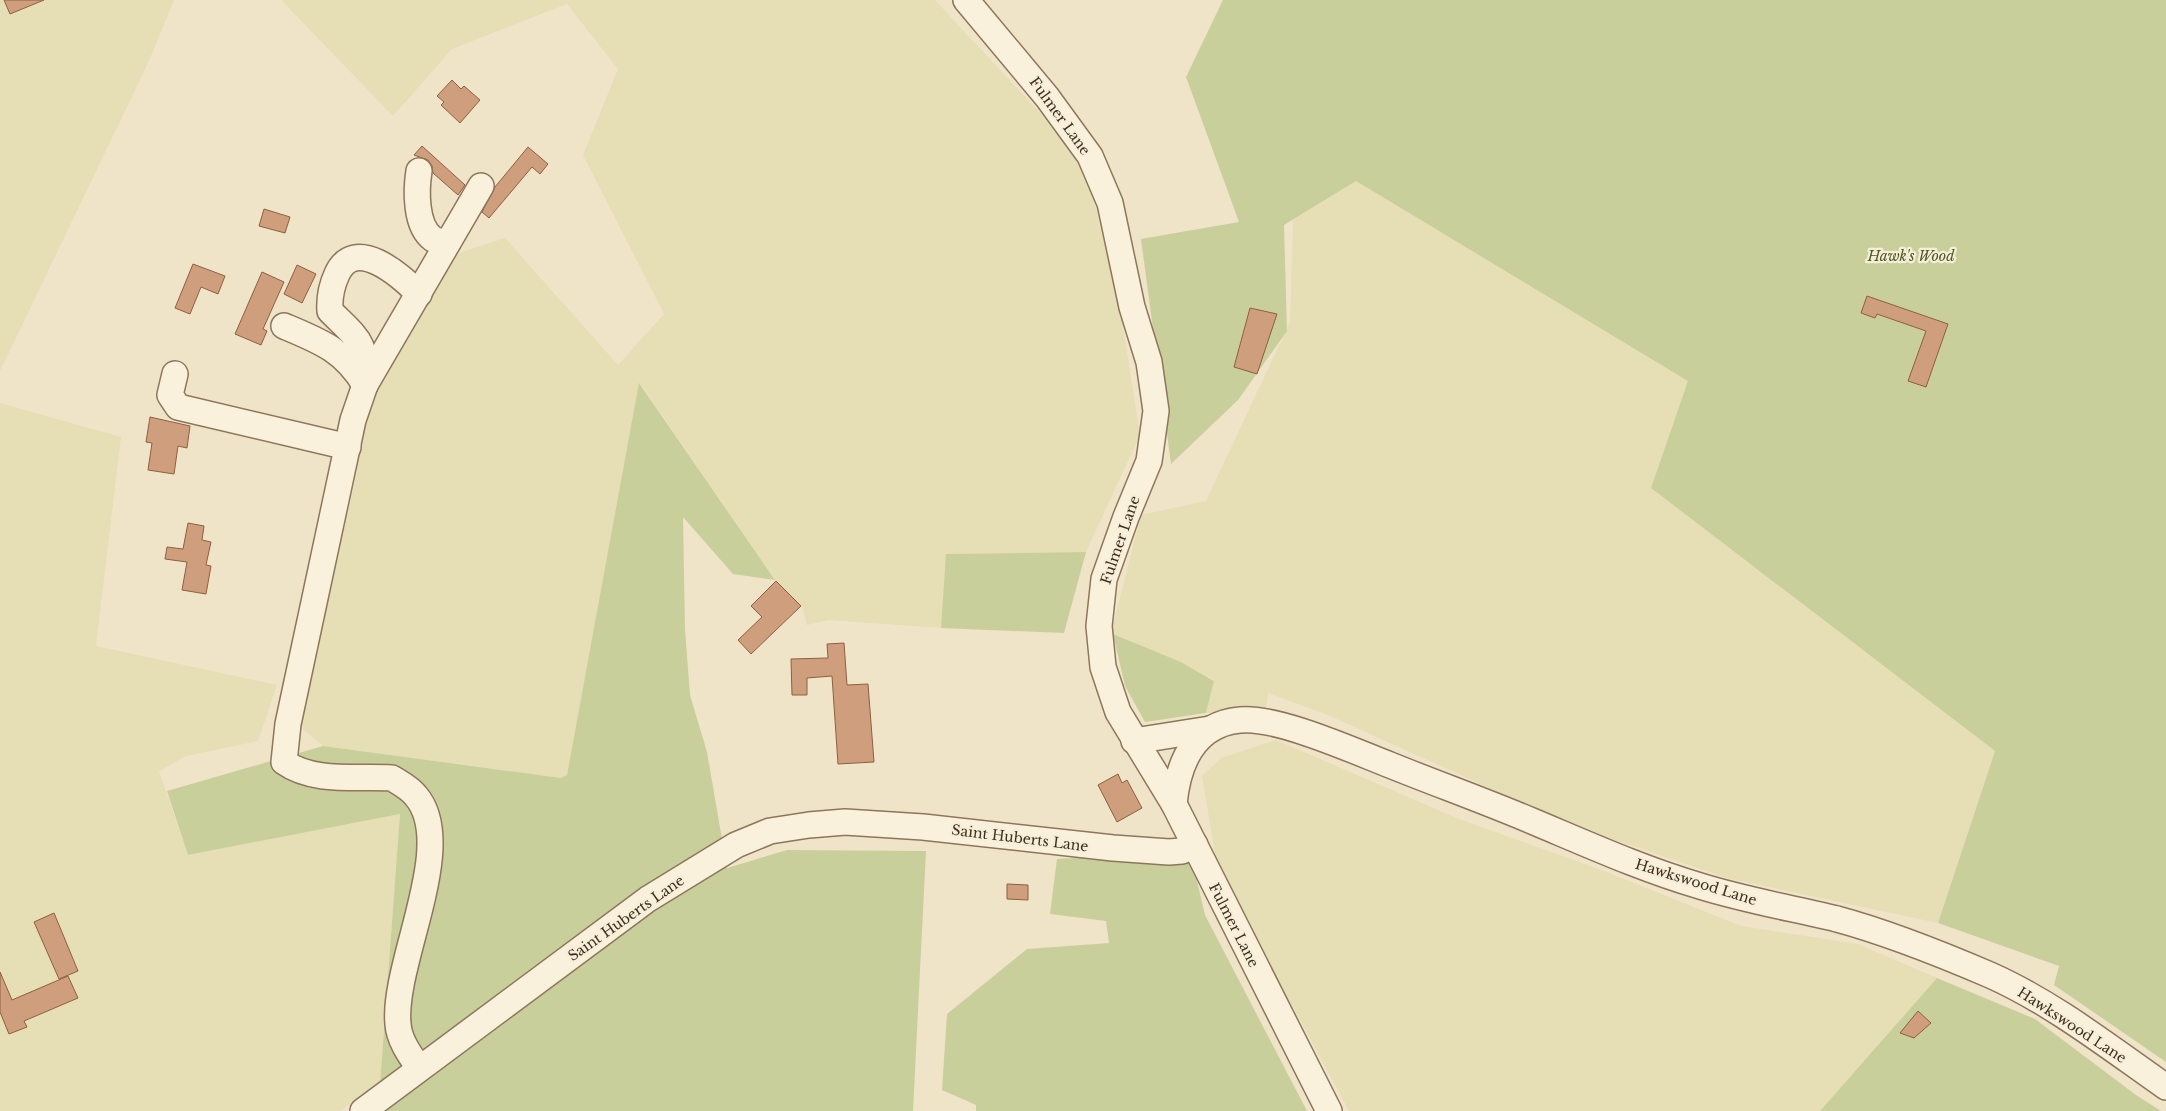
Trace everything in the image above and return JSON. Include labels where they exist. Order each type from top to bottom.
[{"type":"street","name":"Fulmer Lane","points":[[966,0],[1041,90],[1090,156],[1110,203],[1132,307],[1149,362],[1156,411],[1150,461],[1126,517],[1104,579],[1099,626],[1103,667],[1118,712],[1174,804],[1329,1111]]},
{"type":"street","points":[[419,171],[417,187],[426,231],[433,239],[448,242]]},
{"type":"street","points":[[419,1068],[405,1046],[398,1025],[398,1002],[429,856],[429,823],[417,797],[403,784],[392,778],[310,774],[294,769],[284,762],[288,724],[353,420],[365,385],[481,186]]},
{"type":"street","points":[[365,385],[364,351],[360,342],[353,332],[330,312],[330,293],[342,264],[350,257],[359,256],[375,260],[396,274],[423,287]]},
{"type":"street","points":[[284,326],[325,344],[344,357],[354,367],[365,385]]},
{"type":"street","points":[[175,374],[170,395],[178,407],[348,447]]},
{"type":"street","name":"Hawkswood Lane","points":[[1134,741],[1210,728],[1229,721],[1250,719],[1292,729],[1479,799],[1654,871],[1701,887],[1846,922],[1916,946],[1992,976],[2018,989],[2108,1046],[2166,1087]]},
{"type":"street","name":"Hawkswood Lane","points":[[1174,804],[1185,755],[1210,728]]},
{"type":"street","name":"Saint Huberts Lane","points":[[363,1111],[648,899],[736,845],[770,831],[845,822],[923,827],[1113,848],[1169,852],[1182,851],[1195,845]]},
{"type":"shaded area","points":[[0,0],[174,0],[148,63],[0,371]]},
{"type":"shaded area","points":[[281,0],[935,0],[1083,159],[1119,301],[1140,435],[1086,552],[947,554],[941,628],[829,620],[807,625],[802,606],[775,580],[640,383],[567,775],[562,778],[323,746],[298,725],[355,481],[370,397],[456,254],[505,238],[618,365],[664,314],[583,155],[618,69],[567,4],[452,49],[393,116]]},
{"type":"shaded area","points":[[1356,181],[1689,381],[1651,488],[1995,751],[1938,923],[1727,878],[1571,825],[1328,715],[1268,693],[1266,708],[1206,713],[1214,680],[1181,662],[1111,633],[1141,515],[1206,501],[1290,322],[1293,220]]},
{"type":"shaded area","points":[[0,403],[121,437],[96,646],[277,685],[258,741],[186,756],[159,771],[188,855],[400,814],[380,1083],[340,1111],[0,1111]]},
{"type":"shaded area","points":[[1276,740],[1459,819],[1599,869],[1741,926],[1858,944],[1937,978],[1820,1111],[1349,1111],[1217,866],[1202,776],[1221,758]]},
{"type":"green space","name":"Hawk's Wood","points":[[1223,0],[2166,0],[2166,1062],[2054,985],[2059,966],[1938,923],[1995,751],[1651,488],[1688,381],[1356,181],[1284,225],[1287,331],[1238,400],[1171,464],[1141,239],[1239,222],[1186,77]]},
{"type":"green space","points":[[639,383],[775,580],[733,574],[683,517],[685,629],[690,695],[707,752],[727,868],[787,850],[926,851],[913,1111],[378,1111],[400,814],[188,855],[167,791],[323,746],[561,778],[567,775]]},
{"type":"green space","points":[[1086,552],[1064,633],[941,628],[946,554]]},
{"type":"green space","points":[[1113,634],[1181,662],[1214,681],[1206,713],[1145,722],[1125,686]]},
{"type":"green space","points":[[1126,855],[1192,860],[1205,915],[1307,1111],[976,1111],[976,1105],[942,1090],[947,1014],[1027,949],[1109,943],[1106,921],[1050,914],[1057,859]]},
{"type":"green space","points":[[1937,978],[2035,1019],[2136,1095],[2161,1111],[1820,1111]]},
{"type":"building","points":[[4,0],[44,0],[10,14]]},
{"type":"building","points":[[452,80],[461,89],[464,86],[480,100],[460,123],[441,105],[444,102],[437,96]]},
{"type":"building","points":[[422,146],[465,185],[458,195],[433,173],[432,166],[428,160],[414,155]]},
{"type":"building","points":[[528,147],[548,164],[540,174],[532,167],[489,218],[482,212],[495,187]]},
{"type":"building","points":[[264,209],[290,217],[285,233],[259,226]]},
{"type":"building","points":[[193,264],[225,276],[218,294],[201,287],[190,314],[175,308]]},
{"type":"building","points":[[297,265],[316,274],[302,303],[284,294]]},
{"type":"building","points":[[262,272],[284,282],[263,329],[267,331],[261,345],[235,334]]},
{"type":"building","points":[[1867,296],[1948,324],[1926,387],[1908,381],[1926,331],[1877,314],[1875,318],[1861,313]]},
{"type":"building","points":[[1250,308],[1277,314],[1257,374],[1234,367]]},
{"type":"building","points":[[150,417],[190,426],[187,448],[178,446],[174,474],[148,470],[152,443],[146,442]]},
{"type":"building","points":[[188,523],[204,526],[202,540],[211,542],[206,565],[211,566],[206,594],[182,590],[187,562],[165,559],[167,547],[183,549]]},
{"type":"building","points":[[776,581],[801,606],[751,654],[738,640],[762,617],[751,606]]},
{"type":"building","points":[[844,643],[847,685],[868,684],[874,762],[838,764],[832,676],[807,678],[807,695],[792,695],[791,659],[828,658],[827,644]]},
{"type":"building","points":[[1118,774],[1122,783],[1127,780],[1142,808],[1117,822],[1098,785]]},
{"type":"building","points":[[1007,884],[1028,885],[1028,900],[1007,899]]},
{"type":"building","points":[[54,913],[78,971],[59,979],[34,922]]},
{"type":"building","points":[[0,972],[12,1000],[68,976],[78,998],[24,1021],[27,1027],[9,1034],[0,1012]]},
{"type":"building","points":[[1918,1011],[1931,1023],[1914,1038],[1900,1033]]}]
